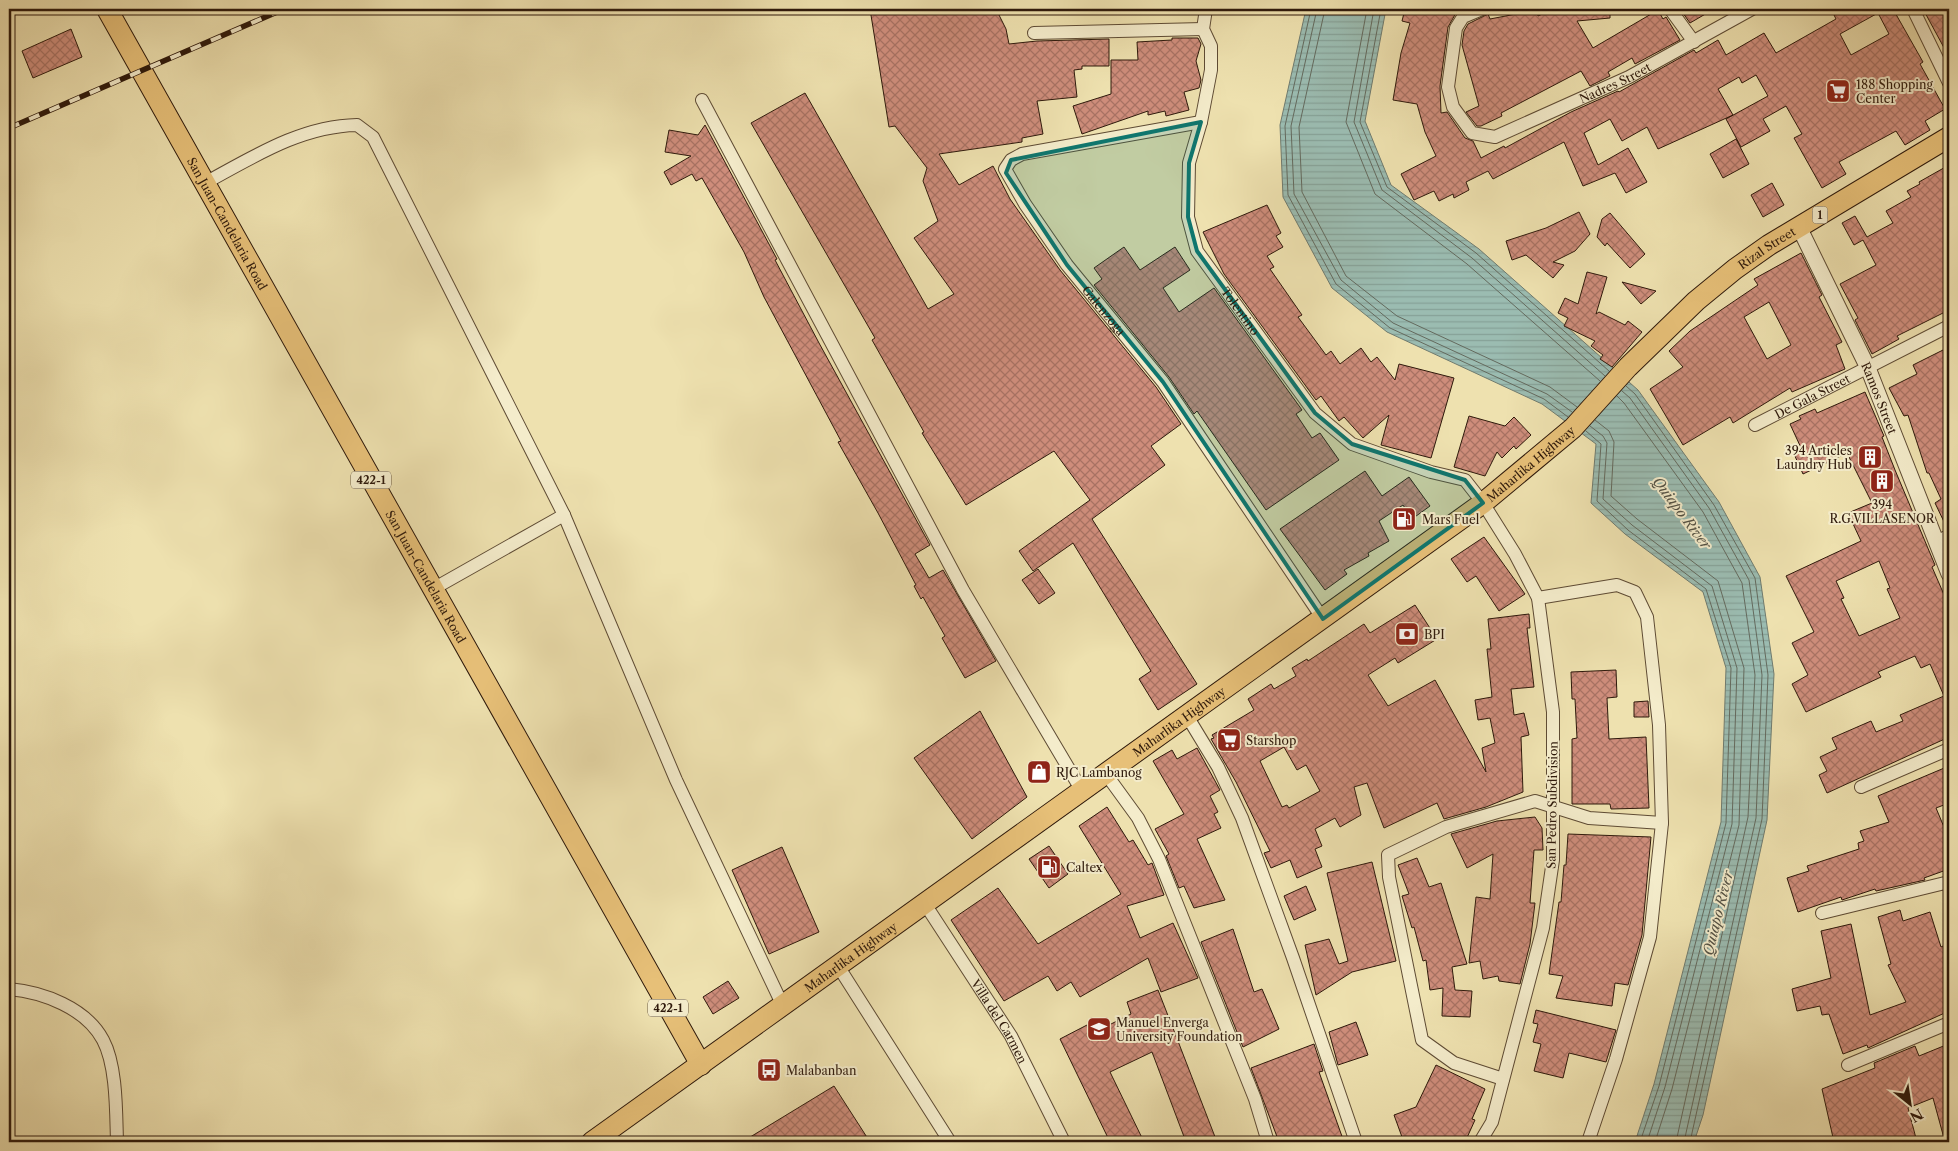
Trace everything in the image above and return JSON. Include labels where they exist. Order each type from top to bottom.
[{"type":"main road","name":"San Juan-Candelaria Road","points":[[107,9],[701,1065]]},
{"type":"main road","name":"Rizal Street","points":[[1628,367],[1696,301],[1735,269],[1799,227],[1949,136]]},
{"type":"main road","name":"Maharlika Highway","points":[[592,1142],[1483,503],[1573,428],[1628,367]]},
{"type":"street","name":"Tolentino","points":[[1206,9],[1203,29],[1211,46],[1211,70],[1201,122],[1189,163],[1188,216],[1198,251],[1315,413],[1352,444],[1431,472],[1465,480],[1483,503]]},
{"type":"street","name":"Nadres Street","points":[[1482,9],[1463,17],[1456,28],[1448,87],[1453,107],[1472,133],[1495,137],[1629,77],[1752,9]]},
{"type":"street","points":[[1670,9],[1694,42]]},
{"type":"street","points":[[1913,9],[1949,83]]},
{"type":"street","points":[[1034,33],[1203,29]]},
{"type":"street","points":[[702,100],[963,590],[1082,791]]},
{"type":"street","name":"Galenzoga","points":[[1201,122],[1022,154],[1007,163],[1006,173],[1068,265],[1163,382],[1323,619]]},
{"type":"street","points":[[205,183],[289,139],[344,125],[357,125],[373,137],[564,514],[676,780],[783,1006]]},
{"type":"street","name":"Ramos Street","points":[[1799,227],[1868,368],[1943,539],[1949,574]]},
{"type":"street","name":"De Gala Street","points":[[1755,425],[1949,326]]},
{"type":"street","name":"San Pedro Subdivision","points":[[1480,1142],[1492,1122],[1543,928],[1553,860],[1555,809],[1553,712],[1538,598],[1515,554],[1483,503]]},
{"type":"street","points":[[433,589],[564,514]]},
{"type":"street","points":[[1538,598],[1617,585],[1635,592],[1647,617],[1659,725],[1662,823],[1650,937],[1616,1059],[1588,1142]]},
{"type":"street","points":[[1186,716],[1218,767],[1242,818],[1356,1142]]},
{"type":"street","points":[[1861,787],[1949,749]]},
{"type":"street","points":[[1106,774],[1138,818],[1159,859],[1255,1099],[1268,1142]]},
{"type":"street","points":[[1503,1079],[1454,1063],[1422,1040],[1389,878],[1388,856],[1446,827],[1535,801],[1555,809],[1589,818],[1662,823]]},
{"type":"street","points":[[1822,913],[1949,882]]},
{"type":"street","name":"Villa del Carmen","points":[[925,904],[1011,1036],[1064,1142]]},
{"type":"street","points":[[838,966],[950,1142]]},
{"type":"street","points":[[9,989],[22,990],[54,1000],[93,1027],[103,1040],[110,1060],[117,1142]]},
{"type":"street","points":[[1848,1065],[1949,1023]]},
{"type":"highlighted area","points":[[1201,122],[1189,163],[1188,217],[1197,251],[1315,413],[1352,444],[1465,480],[1483,503],[1323,619],[1163,382],[1067,265],[1025,204],[1006,173],[1011,160]]},
{"type":"water","name":"Quiapo River","points":[[1306,9],[1386,9],[1365,121],[1391,185],[1479,249],[1638,390],[1719,502],[1760,577],[1774,674],[1767,820],[1703,1115],[1694,1142],[1635,1142],[1654,1084],[1721,822],[1726,668],[1703,592],[1625,534],[1591,503],[1596,444],[1542,404],[1387,332],[1332,288],[1283,197],[1280,125]]},
{"type":"building","points":[[870,9],[996,9],[1006,29],[1009,44],[1037,41],[1109,39],[1109,66],[1082,66],[1082,69],[1074,70],[1077,97],[1037,101],[1043,134],[1022,138],[1022,142],[939,154],[959,185],[993,166],[1010,199],[1060,270],[1156,387],[1181,424],[1151,446],[1165,465],[1092,519],[1197,684],[1158,710],[1139,679],[1151,671],[1073,543],[1033,571],[1019,551],[1090,500],[1054,451],[966,505],[922,433],[924,432],[872,340],[875,338],[751,123],[805,93],[928,309],[954,294],[914,238],[938,221],[923,181],[927,168],[895,126],[889,127]]},
{"type":"building","points":[[1405,9],[1462,9],[1456,13],[1448,27],[1440,86],[1441,113],[1447,112],[1465,138],[1473,141],[1481,158],[1504,146],[1505,148],[1571,112],[1619,92],[1694,50],[1696,53],[1718,40],[1726,55],[1764,33],[1776,53],[1836,19],[1831,9],[1893,9],[1923,62],[1920,64],[1945,109],[1925,121],[1930,130],[1905,145],[1896,131],[1839,162],[1846,174],[1822,188],[1794,138],[1802,134],[1786,106],[1763,119],[1770,131],[1741,147],[1726,119],[1768,96],[1756,75],[1742,83],[1739,77],[1718,89],[1733,115],[1658,149],[1647,127],[1622,141],[1610,119],[1584,133],[1598,165],[1628,148],[1647,182],[1626,193],[1615,173],[1583,186],[1564,142],[1493,179],[1488,171],[1466,182],[1469,190],[1454,198],[1453,194],[1439,201],[1434,191],[1414,200],[1401,174],[1436,156],[1425,132],[1417,104],[1393,100],[1401,53],[1410,23],[1402,21]],"holes":[[[1878,13],[1889,34],[1851,55],[1840,34]]]},
{"type":"building","points":[[1553,9],[1610,9],[1610,18],[1577,21],[1593,48],[1658,10],[1663,19],[1666,17],[1680,40],[1635,64],[1632,58],[1608,72],[1610,76],[1590,86],[1581,71],[1501,113],[1502,116],[1477,126],[1466,112],[1479,106],[1462,45],[1464,31],[1468,24],[1488,14],[1490,19],[1537,10],[1538,16]]},
{"type":"building","points":[[1680,9],[1714,9],[1690,23]]},
{"type":"building","points":[[1923,9],[1949,9],[1949,57]]},
{"type":"building","points":[[71,29],[82,57],[33,78],[22,51]]},
{"type":"building","points":[[1172,38],[1198,38],[1201,44],[1196,61],[1201,80],[1199,88],[1184,92],[1189,110],[1166,116],[1165,111],[1148,115],[1148,111],[1082,134],[1073,106],[1111,94],[1111,60],[1138,60],[1137,42],[1172,40]]},
{"type":"building","points":[[705,125],[777,259],[775,260],[819,343],[930,545],[915,554],[929,578],[943,570],[996,661],[965,678],[942,638],[945,636],[923,597],[921,599],[914,586],[916,585],[878,513],[838,442],[841,441],[764,297],[744,252],[702,178],[696,181],[692,174],[671,185],[664,172],[691,156],[665,152],[669,130],[698,135]]},
{"type":"building","points":[[1736,139],[1749,164],[1723,178],[1710,154]]},
{"type":"building","points":[[1949,165],[1949,310],[1897,336],[1899,339],[1872,354],[1855,320],[1858,318],[1840,284],[1876,265],[1863,240],[1854,245],[1842,223],[1855,216],[1867,237],[1893,223],[1886,211],[1911,197],[1907,191],[1920,184],[1919,182]]},
{"type":"building","points":[[1772,183],[1784,205],[1763,217],[1751,195]]},
{"type":"building","points":[[1267,205],[1281,233],[1276,236],[1283,247],[1267,256],[1274,267],[1270,269],[1302,315],[1298,317],[1326,355],[1331,351],[1340,364],[1361,348],[1371,362],[1377,357],[1395,380],[1399,364],[1454,378],[1431,458],[1381,445],[1389,415],[1363,438],[1344,417],[1339,421],[1321,396],[1316,400],[1224,274],[1203,232]]},
{"type":"building","points":[[1579,212],[1590,234],[1575,251],[1553,262],[1564,265],[1553,278],[1526,255],[1512,260],[1506,241],[1546,228]]},
{"type":"building","points":[[1610,213],[1645,254],[1630,268],[1607,243],[1605,246],[1597,237],[1602,219]]},
{"type":"building","points":[[1124,247],[1140,270],[1175,247],[1190,270],[1163,288],[1179,312],[1214,288],[1302,410],[1296,414],[1312,438],[1320,433],[1339,460],[1266,510],[1197,411],[1194,414],[1169,377],[1094,285],[1102,279],[1094,268]]},
{"type":"building","points":[[1801,253],[1822,295],[1819,297],[1842,342],[1836,345],[1845,369],[1792,392],[1790,388],[1733,423],[1730,417],[1683,445],[1650,389],[1683,367],[1669,351],[1690,331],[1758,285],[1754,279]],"holes":[[[1769,302],[1791,345],[1767,359],[1744,317]]]},
{"type":"building","points":[[1587,272],[1607,277],[1596,314],[1599,312],[1625,325],[1628,321],[1642,332],[1612,367],[1600,359],[1603,355],[1591,346],[1595,341],[1564,326],[1568,318],[1558,313],[1565,298],[1578,304]]},
{"type":"building","points":[[1622,282],[1656,291],[1641,304]]},
{"type":"building","points":[[1949,347],[1949,528],[1947,528],[1935,503],[1941,499],[1929,473],[1927,473],[1908,415],[1904,416],[1889,388],[1917,374],[1913,365]]},
{"type":"building","points":[[1865,392],[1935,565],[1932,567],[1945,597],[1949,595],[1949,737],[1827,793],[1819,775],[1827,771],[1820,757],[1837,749],[1832,738],[1871,721],[1876,732],[1903,721],[1900,715],[1944,696],[1930,664],[1921,668],[1915,656],[1878,672],[1881,677],[1806,712],[1792,684],[1808,675],[1792,643],[1814,632],[1786,576],[1861,541],[1848,513],[1872,503],[1847,453],[1803,474],[1794,454],[1802,450],[1790,424],[1801,419],[1799,416],[1815,409],[1817,413]],"holes":[[[1879,561],[1890,588],[1887,589],[1900,618],[1859,636],[1841,599],[1844,598],[1836,581]]]},
{"type":"building","points":[[1469,416],[1505,426],[1514,417],[1531,435],[1516,449],[1514,446],[1502,458],[1497,452],[1485,476],[1454,467]]},
{"type":"building","points":[[1365,471],[1382,496],[1409,477],[1430,506],[1412,519],[1403,505],[1379,521],[1389,541],[1368,553],[1369,556],[1344,570],[1347,574],[1325,590],[1280,529]]},
{"type":"building","points":[[1484,537],[1525,594],[1499,611],[1476,576],[1467,582],[1451,559]]},
{"type":"building","points":[[1038,569],[1055,593],[1039,604],[1022,580]]},
{"type":"building","points":[[1415,605],[1437,639],[1398,663],[1395,658],[1368,675],[1388,706],[1435,680],[1486,772],[1482,748],[1495,743],[1490,718],[1478,720],[1475,700],[1492,697],[1487,649],[1491,649],[1488,619],[1529,614],[1530,628],[1527,628],[1534,687],[1511,689],[1514,715],[1524,713],[1529,735],[1521,737],[1523,792],[1486,807],[1444,819],[1437,803],[1384,828],[1367,783],[1354,787],[1361,815],[1340,827],[1335,818],[1315,829],[1322,846],[1315,849],[1322,867],[1297,878],[1290,860],[1271,868],[1264,853],[1270,851],[1236,782],[1211,739],[1214,738],[1212,735],[1254,710],[1248,699],[1271,684],[1274,689],[1296,676],[1292,668],[1307,659],[1308,661],[1364,624],[1370,633]],"holes":[[[1284,747],[1297,770],[1306,765],[1320,791],[1289,808],[1287,805],[1282,807],[1260,761]]]},
{"type":"building","points":[[1616,670],[1617,697],[1607,698],[1609,739],[1646,737],[1649,808],[1611,809],[1610,804],[1572,804],[1572,739],[1577,738],[1575,699],[1572,699],[1571,672]]},
{"type":"building","points":[[1648,701],[1649,717],[1634,717],[1634,702]]},
{"type":"building","points":[[980,711],[1027,797],[972,839],[914,758]]},
{"type":"building","points":[[1197,748],[1220,790],[1210,796],[1218,812],[1214,814],[1221,828],[1197,839],[1225,900],[1194,908],[1184,886],[1179,888],[1166,856],[1169,854],[1155,829],[1184,814],[1153,761],[1172,750],[1177,759]]},
{"type":"building","points":[[1949,766],[1949,803],[1936,808],[1949,839],[1949,869],[1924,878],[1925,880],[1876,891],[1875,889],[1842,900],[1841,897],[1798,912],[1787,878],[1809,871],[1807,866],[1859,849],[1858,843],[1864,841],[1860,831],[1889,822],[1878,796]]},
{"type":"building","points":[[1107,807],[1129,842],[1133,840],[1148,865],[1152,863],[1164,895],[1127,906],[1140,938],[1173,923],[1198,978],[1161,992],[1148,958],[1080,997],[1071,982],[1057,991],[1048,976],[1004,1001],[951,920],[998,888],[1038,944],[1121,894],[1079,826]]},
{"type":"building","points":[[1535,817],[1542,828],[1543,850],[1534,850],[1530,903],[1535,903],[1530,944],[1520,984],[1499,981],[1498,976],[1483,979],[1480,961],[1469,963],[1476,897],[1490,899],[1493,854],[1467,868],[1451,834],[1497,821]]},
{"type":"building","points":[[1568,834],[1651,837],[1642,935],[1628,985],[1615,983],[1612,1006],[1556,998],[1563,976],[1549,974],[1559,902],[1561,902]]},
{"type":"building","name":"Caltex","points":[[1049,846],[1068,874],[1049,888],[1029,859]]},
{"type":"building","points":[[782,847],[819,932],[769,954],[732,870]]},
{"type":"building","points":[[1417,858],[1429,887],[1441,883],[1467,964],[1452,967],[1455,990],[1472,991],[1470,1017],[1442,1016],[1443,988],[1430,990],[1426,960],[1423,961],[1414,927],[1412,928],[1402,896],[1409,894],[1398,865]]},
{"type":"building","points":[[1372,862],[1396,961],[1352,972],[1316,995],[1305,945],[1329,939],[1339,964],[1348,961],[1327,873]]},
{"type":"building","points":[[1306,886],[1316,910],[1294,920],[1284,896]]},
{"type":"building","points":[[1900,910],[1903,921],[1930,912],[1941,947],[1949,943],[1949,1011],[1868,1048],[1867,1045],[1843,1054],[1829,1014],[1822,1015],[1820,1006],[1797,1011],[1792,989],[1831,978],[1821,931],[1851,924],[1870,1015],[1906,1002],[1888,965],[1891,964],[1878,917]]},
{"type":"building","points":[[1233,929],[1254,992],[1262,989],[1279,1029],[1243,1047],[1201,942]]},
{"type":"building","points":[[728,981],[739,998],[713,1014],[703,997]]},
{"type":"building","points":[[1158,990],[1217,1142],[1186,1142],[1152,1052],[1110,1072],[1144,1142],[1110,1142],[1060,1039],[1087,1025],[1091,1034],[1131,1014],[1127,1002]]},
{"type":"building","points":[[1536,1010],[1616,1030],[1606,1062],[1569,1053],[1563,1078],[1534,1071],[1541,1044],[1533,1042],[1538,1024],[1533,1023]]},
{"type":"building","points":[[1356,1022],[1368,1055],[1338,1065],[1329,1032]]},
{"type":"building","points":[[1314,1044],[1323,1071],[1319,1072],[1344,1142],[1279,1142],[1251,1068]]},
{"type":"building","points":[[1946,1045],[1949,1053],[1949,1142],[1945,1142],[1933,1098],[1908,1108],[1917,1142],[1834,1142],[1822,1089],[1875,1068],[1874,1063],[1915,1046],[1919,1056]]},
{"type":"building","points":[[1436,1065],[1485,1089],[1472,1119],[1475,1120],[1465,1142],[1444,1142],[1435,1138],[1433,1142],[1413,1142],[1402,1137],[1394,1115],[1416,1107]]},
{"type":"building","points":[[834,1086],[870,1142],[742,1142]]},
{"type":"railway","points":[[9,128],[284,9]]},
{"type":"place","name":"188 Shopping Center","points":[[1838,91]]},
{"type":"place","name":"394 Articles Laundry Hub","points":[[1870,457]]},
{"type":"place","name":"394 R.G.VILLASENOR","points":[[1882,481]]},
{"type":"place","name":"Mars Fuel","points":[[1404,519]]},
{"type":"place","name":"BPI","points":[[1407,634]]},
{"type":"place","name":"Starshop","points":[[1229,740]]},
{"type":"place","name":"RJC Lambanog","points":[[1039,772]]},
{"type":"place","name":"Caltex","points":[[1049,867]]},
{"type":"place","name":"Manuel Enverga University Foundation","points":[[1099,1029]]},
{"type":"place","name":"Malabanban","points":[[769,1070]]}]
